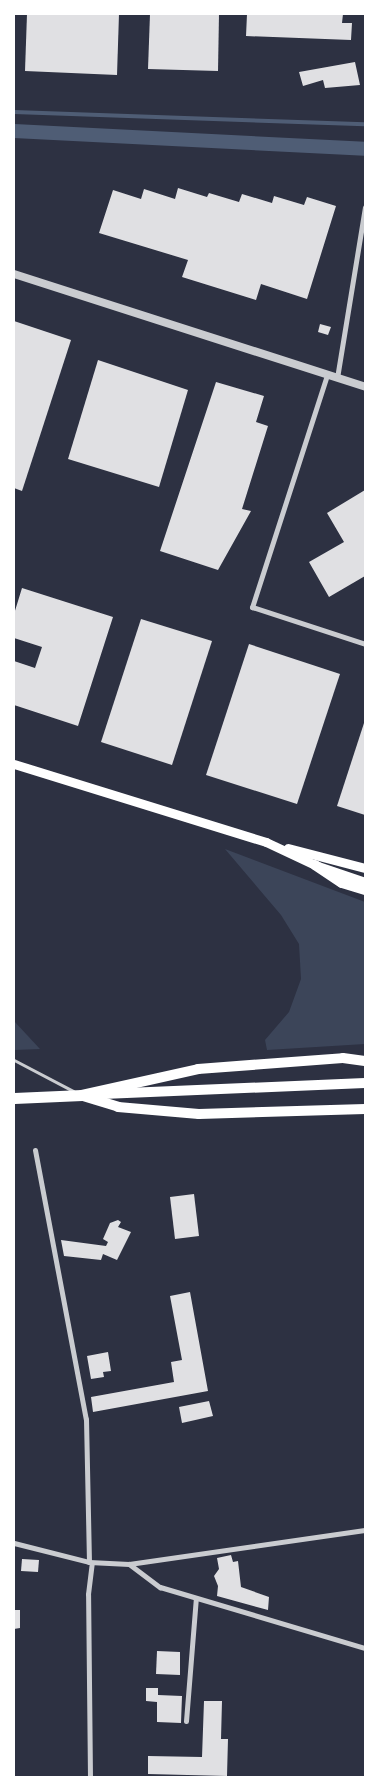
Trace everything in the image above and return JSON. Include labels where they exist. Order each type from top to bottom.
[{"type":"highway","points":[[315,865],[342,883],[365,890]]},
{"type":"highway","points":[[82,1095],[198,1069],[343,1058],[365,1053]]},
{"type":"highway","points":[[343,1058],[365,1061]]},
{"type":"highway","points":[[14,1098],[365,1083]]},
{"type":"highway","points":[[82,1095],[118,1107],[181,1113],[365,1109]]},
{"type":"main road","points":[[14,764],[278,846],[318,854],[365,868]]},
{"type":"main road","points":[[278,846],[315,865],[365,882]]},
{"type":"street","points":[[337,378],[365,207]]},
{"type":"street","points":[[14,274],[365,387]]},
{"type":"street","points":[[326,375],[252,607],[365,644]]},
{"type":"street","points":[[35,1150],[86,1419],[90,1563],[88,1594],[90,1777]]},
{"type":"street","points":[[14,1543],[90,1563],[129,1564],[365,1530]]},
{"type":"street","points":[[129,1564],[160,1587],[365,1648]]},
{"type":"street","points":[[186,1720],[196,1598]]},
{"type":"lane","points":[[14,1060],[82,1095]]},
{"type":"shaded area","points":[[225,849],[365,902],[365,1044],[267,1050],[265,1040],[289,1012],[301,979],[299,944],[281,915]]},
{"type":"shaded area","points":[[14,1021],[40,1049],[14,1050]]},
{"type":"building","points":[[27,14],[119,14],[117,75],[25,71]]},
{"type":"building","points":[[150,14],[219,14],[218,71],[148,69]]},
{"type":"building","points":[[247,14],[343,14],[342,23],[352,23],[351,40],[246,36]]},
{"type":"building","points":[[355,62],[360,85],[325,88],[323,80],[303,86],[299,72]]},
{"type":"building","points":[[178,188],[207,197],[209,193],[239,202],[242,194],[272,203],[274,196],[304,205],[307,197],[336,206],[307,299],[261,284],[256,300],[182,277],[188,260],[99,233],[113,190],[141,199],[144,189],[175,199]]},
{"type":"building","points":[[14,321],[71,340],[22,491],[14,488]]},
{"type":"building","points":[[320,324],[331,327],[328,335],[318,332]]},
{"type":"building","points":[[98,360],[188,390],[159,487],[68,459]]},
{"type":"building","points":[[216,382],[264,396],[256,422],[268,426],[242,509],[251,511],[218,570],[160,551]]},
{"type":"building","points":[[365,490],[365,576],[329,597],[309,562],[344,542],[327,513]]},
{"type":"building","points":[[22,588],[113,617],[78,726],[14,705],[14,661],[35,668],[42,647],[14,638],[14,614]]},
{"type":"building","points":[[141,619],[212,641],[172,765],[101,742]]},
{"type":"building","points":[[249,644],[340,674],[297,804],[206,775]]},
{"type":"building","points":[[365,720],[365,815],[337,806]]},
{"type":"building","points":[[194,1194],[199,1236],[175,1239],[170,1197]]},
{"type":"building","points":[[118,1220],[121,1222],[118,1227],[131,1232],[117,1260],[103,1254],[101,1260],[64,1256],[61,1240],[106,1246],[108,1242],[103,1239],[110,1223]]},
{"type":"building","points":[[190,1292],[208,1391],[93,1412],[91,1397],[174,1382],[171,1362],[182,1360],[170,1296]]},
{"type":"building","points":[[108,1352],[111,1371],[103,1372],[104,1377],[91,1379],[87,1356]]},
{"type":"building","points":[[209,1401],[213,1416],[182,1423],[179,1407]]},
{"type":"building","points":[[231,1555],[233,1562],[238,1561],[241,1587],[269,1597],[268,1610],[217,1596],[218,1586],[214,1576],[219,1569],[217,1558]]},
{"type":"building","points":[[22,1559],[39,1560],[38,1572],[21,1571]]},
{"type":"building","points":[[14,1610],[20,1610],[20,1628],[14,1629]]},
{"type":"building","points":[[157,1651],[180,1652],[180,1675],[156,1674]]},
{"type":"building","points":[[146,1688],[158,1688],[158,1695],[182,1696],[181,1723],[157,1722],[157,1702],[146,1701]]},
{"type":"building","points":[[204,1701],[222,1701],[221,1739],[228,1739],[227,1776],[148,1774],[148,1756],[202,1757]]},
{"type":"waterway","points":[[14,112],[365,124]]},
{"type":"waterway","points":[[14,131],[365,149]]}]
